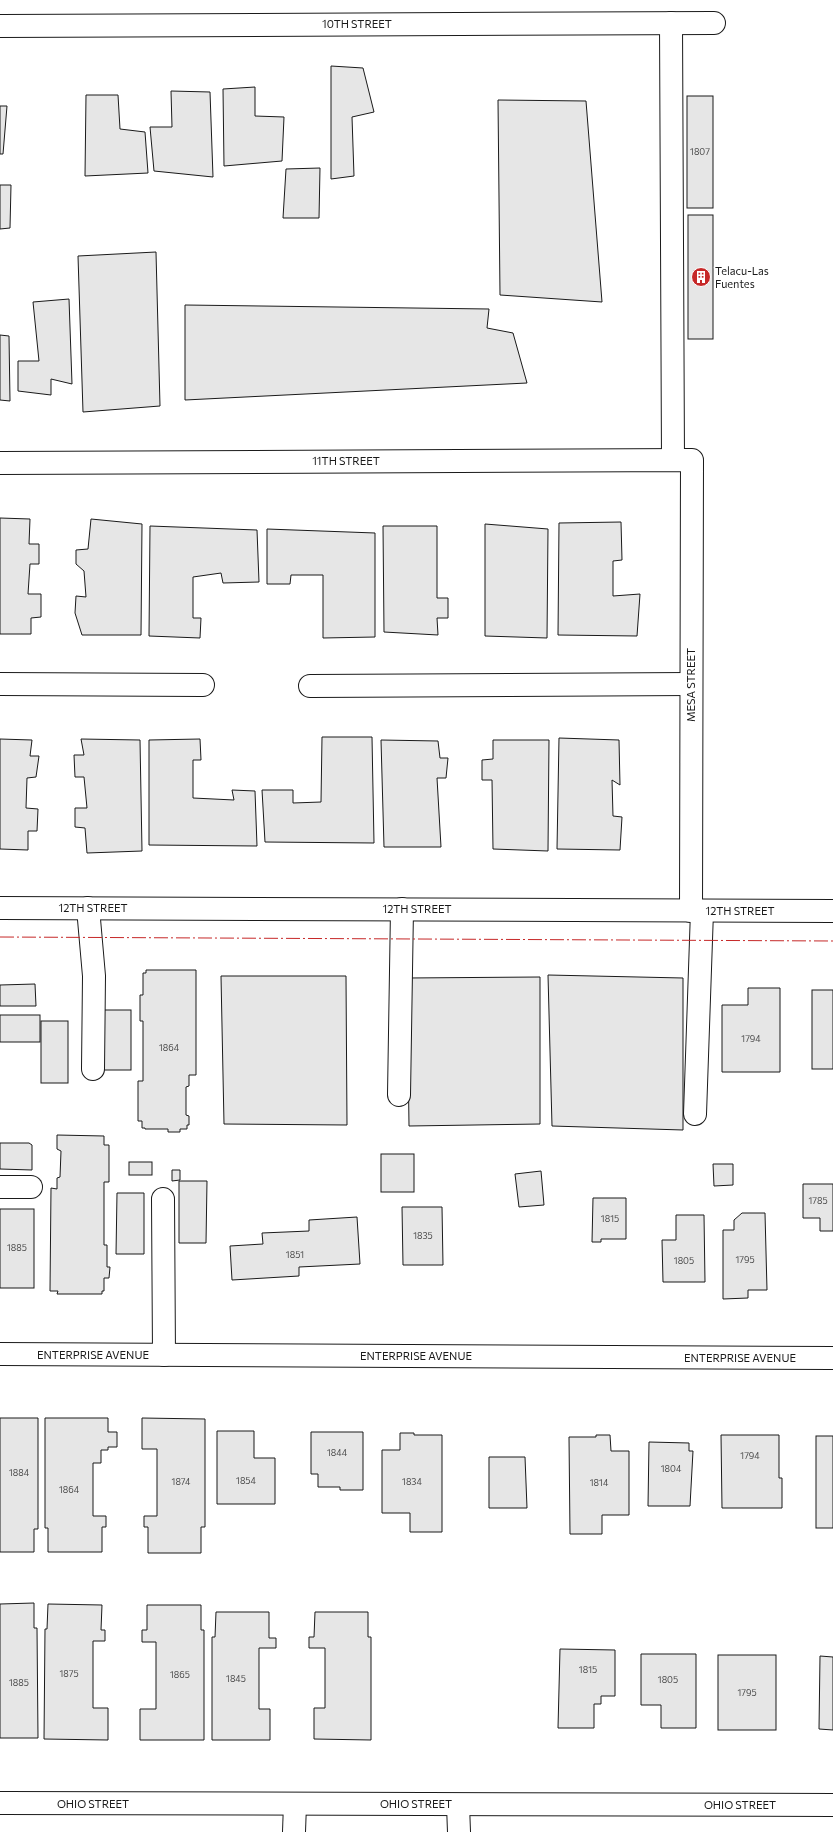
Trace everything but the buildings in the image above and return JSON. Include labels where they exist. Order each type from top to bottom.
[{"type":"street","name":"10TH STREET","points":[[0,26],[714,23]]},
{"type":"street","name":"MESA STREET","points":[[671,24],[682,460],[691,684],[696,911],[695,1114]]},
{"type":"street","name":"11TH STREET","points":[[0,463],[682,460]]},
{"type":"street","points":[[0,684],[203,686]]},
{"type":"street","points":[[310,686],[691,684]]},
{"type":"street","name":"12TH STREET","points":[[0,908],[833,911]]},
{"type":"street","points":[[88,908],[94,976],[93,1070]]},
{"type":"street","points":[[398,1095],[402,909]]},
{"type":"street","points":[[0,1187],[31,1187]]},
{"type":"street","points":[[163,1199],[164,1355]]},
{"type":"street","name":"ENTERPRISE AVENUE","points":[[0,1354],[833,1358]]},
{"type":"street","name":"OHIO STREET","points":[[0,1803],[833,1805]]},
{"type":"street","points":[[294,1832],[295,1804]]},
{"type":"street","points":[[458,1805],[459,1832]]},
{"type":"power","points":[[0,937],[833,941]]},
{"type":"place","name":"Telacu-Las Fuentes","points":[[701,277]]}]
